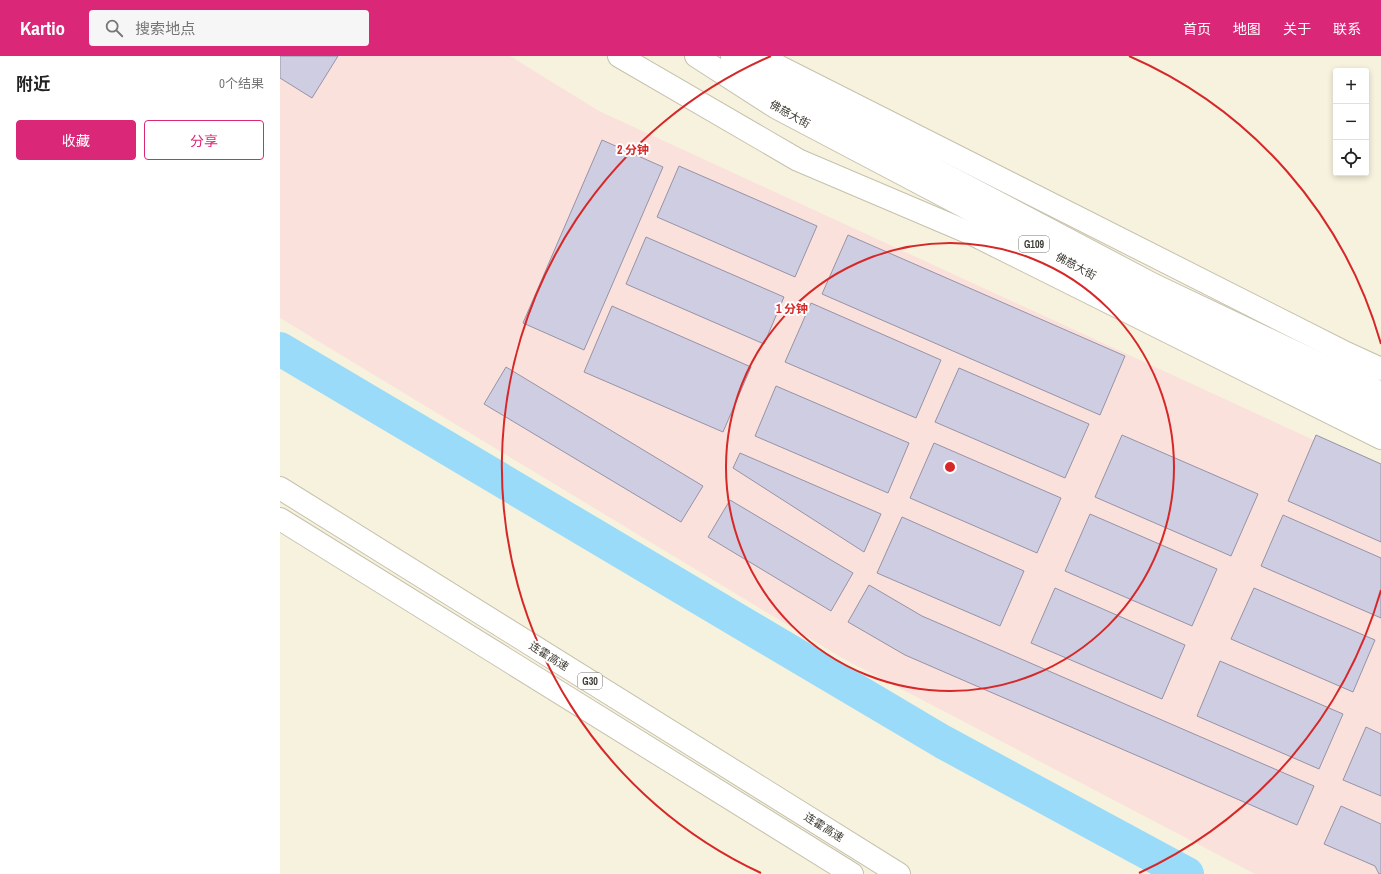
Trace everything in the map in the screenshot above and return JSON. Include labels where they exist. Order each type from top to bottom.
[{"type":"main road","points":[[619,56],[798,160],[972,234],[1381,438]]},
{"type":"main road","name":"佛慈大街","points":[[696,56],[777,108],[1146,302],[1381,415]]},
{"type":"main road","name":"佛慈大街","points":[[732,56],[786,91],[1154,285],[1381,393]]},
{"type":"main road","points":[[763,56],[778,66],[1325,343],[1381,369]]},
{"type":"main road","name":"连霍高速","points":[[280,488],[900,874]]},
{"type":"main road","name":"G30","points":[[280,519],[852,874]]},
{"type":"shaded area","points":[[280,56],[510,56],[599,111],[1381,471],[1381,874],[1255,874],[842,658],[280,318]]},
{"type":"building","points":[[280,56],[338,56],[312,98],[280,78]]},
{"type":"building","points":[[602,140],[663,167],[584,350],[523,323]]},
{"type":"building","points":[[679,166],[817,226],[795,277],[657,217]]},
{"type":"building","points":[[848,235],[1125,356],[1100,415],[822,294]]},
{"type":"building","points":[[646,237],[784,297],[764,344],[626,284]]},
{"type":"building","points":[[811,303],[941,360],[916,418],[785,362]]},
{"type":"building","points":[[612,306],[751,367],[723,432],[584,372]]},
{"type":"building","points":[[506,367],[703,486],[681,522],[484,404]]},
{"type":"building","points":[[959,368],[1089,424],[1065,478],[935,422]]},
{"type":"building","points":[[776,386],[909,443],[888,493],[755,436]]},
{"type":"building","points":[[1122,435],[1258,494],[1231,556],[1095,497]]},
{"type":"building","points":[[1316,435],[1381,464],[1381,542],[1288,501]]},
{"type":"building","points":[[934,443],[1061,498],[1037,553],[910,498]]},
{"type":"building","points":[[740,453],[881,514],[864,552],[733,468]]},
{"type":"building","points":[[730,500],[853,573],[831,611],[708,537]]},
{"type":"building","points":[[1090,514],[1217,569],[1192,626],[1065,571]]},
{"type":"building","points":[[1283,515],[1381,558],[1381,618],[1261,566]]},
{"type":"building","points":[[902,517],[1024,571],[1000,626],[877,573]]},
{"type":"building","points":[[869,585],[922,616],[1314,786],[1297,825],[905,655],[848,622]]},
{"type":"building","points":[[1055,588],[1185,645],[1162,699],[1031,643]]},
{"type":"building","points":[[1254,588],[1375,640],[1353,692],[1231,639]]},
{"type":"building","points":[[1220,661],[1343,714],[1319,769],[1197,716]]},
{"type":"building","points":[[1366,727],[1381,734],[1381,796],[1343,780]]},
{"type":"building","points":[[1341,806],[1381,824],[1381,874],[1379,874],[1375,866],[1324,844]]},
{"type":"waterway","points":[[280,349],[943,742],[1187,874]]}]
